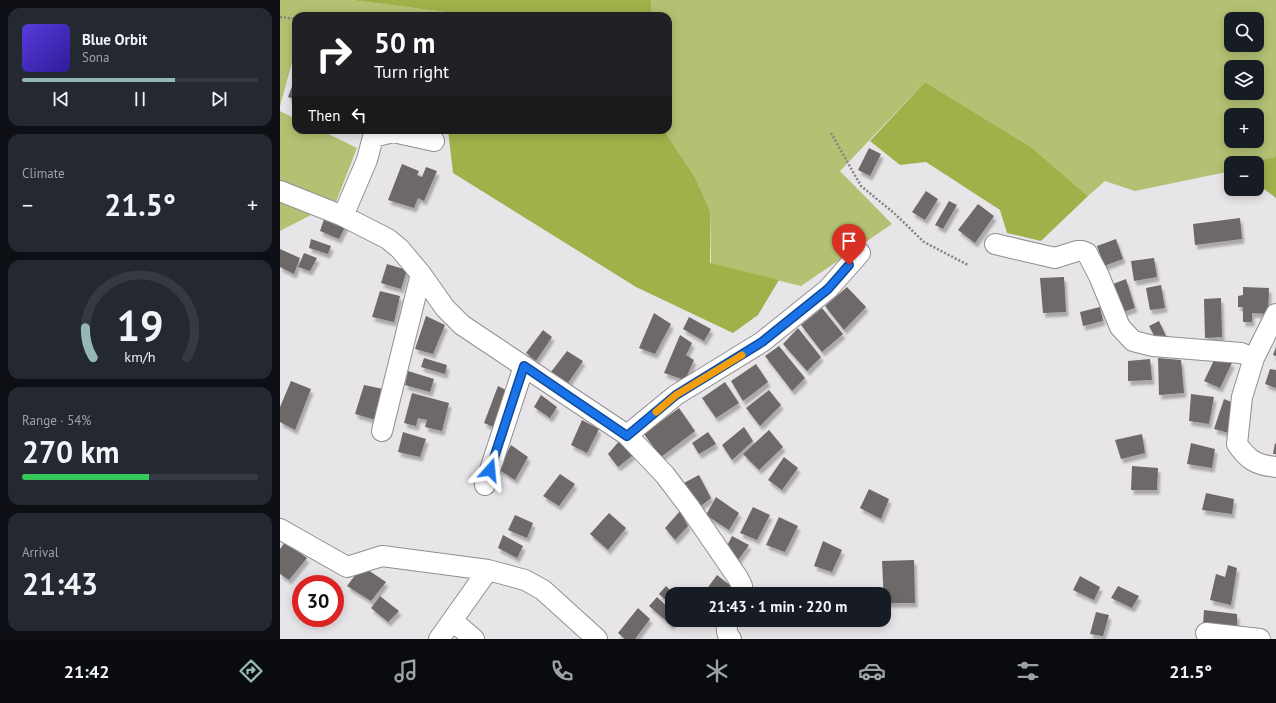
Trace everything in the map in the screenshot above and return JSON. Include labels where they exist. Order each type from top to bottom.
[{"type":"street","points":[[343,216],[367,160],[373,137],[385,134]]},
{"type":"street","points":[[402,134],[434,141]]},
{"type":"street","points":[[280,191],[343,216],[388,239],[400,249],[421,274],[445,308],[462,325],[627,436],[665,475],[690,508],[738,578],[742,587]]},
{"type":"street","points":[[995,244],[1055,258],[1077,251],[1087,253],[1099,276],[1120,327],[1133,341],[1153,346],[1241,353],[1254,358]]},
{"type":"street","points":[[627,436],[676,395],[762,342],[828,289],[860,253]]},
{"type":"street","points":[[382,431],[421,274]]},
{"type":"street","points":[[1276,314],[1254,358],[1242,397],[1237,444],[1245,456],[1256,463],[1276,467]]},
{"type":"street","points":[[485,485],[524,366]]},
{"type":"street","points":[[280,529],[347,567],[382,556],[488,570],[525,580],[542,590],[597,639]]},
{"type":"street","points":[[439,639],[488,570]]},
{"type":"street","points":[[453,620],[474,639]]},
{"type":"street","points":[[726,627],[731,639]]},
{"type":"street","points":[[1206,633],[1260,639]]},
{"type":"path","points":[[280,17],[292,18]]},
{"type":"path","points":[[831,133],[861,186],[894,213],[924,242],[968,265]]},
{"type":"green space","points":[[280,0],[351,0],[445,12],[292,12],[292,62],[280,106]]},
{"type":"green space","points":[[351,0],[651,0],[652,12],[445,12]]},
{"type":"green space","points":[[651,0],[1276,0],[1276,155],[1267,161],[1264,162],[1264,156],[1224,156],[1224,172],[1135,191],[1105,181],[1088,196],[1031,147],[925,82],[840,171],[892,224],[801,286],[711,264],[710,211],[695,177],[667,134],[672,134],[672,12],[652,12]]},
{"type":"green space","points":[[925,82],[1031,147],[1088,196],[1041,241],[1007,233],[1000,210],[926,162],[900,165],[870,141]]},
{"type":"green space","points":[[280,111],[292,117],[292,134],[328,134],[357,148],[336,202],[280,231]]},
{"type":"green space","points":[[448,134],[667,134],[695,177],[710,211],[710,263],[779,280],[758,315],[733,333],[636,287],[453,173]]},
{"type":"green space","points":[[1276,155],[1276,198],[1264,189],[1264,160],[1273,158]]},
{"type":"building","points":[[292,86],[292,98],[288,97]]},
{"type":"building","points":[[869,148],[881,154],[870,176],[858,170]]},
{"type":"building","points":[[402,164],[419,171],[417,175],[422,177],[426,167],[437,171],[424,201],[418,198],[414,208],[388,200]]},
{"type":"building","points":[[926,191],[938,199],[925,220],[912,212]]},
{"type":"building","points":[[949,201],[957,205],[943,229],[935,225]]},
{"type":"building","points":[[978,204],[994,216],[975,243],[958,230]]},
{"type":"building","points":[[325,216],[346,225],[339,239],[320,231]]},
{"type":"building","points":[[1240,218],[1242,239],[1195,245],[1193,224]]},
{"type":"building","points":[[311,239],[331,246],[328,254],[309,248]]},
{"type":"building","points":[[1116,239],[1123,259],[1104,266],[1097,246]]},
{"type":"building","points":[[280,249],[300,258],[294,274],[280,267]]},
{"type":"building","points":[[304,253],[317,258],[310,271],[298,267]]},
{"type":"building","points":[[1154,258],[1157,277],[1134,281],[1131,261]]},
{"type":"building","points":[[387,264],[407,270],[401,289],[381,283]]},
{"type":"building","points":[[1064,277],[1066,312],[1043,313],[1040,278]]},
{"type":"building","points":[[1126,279],[1135,308],[1123,312],[1113,284]]},
{"type":"building","points":[[1161,285],[1165,308],[1150,310],[1146,288]]},
{"type":"building","points":[[847,287],[866,307],[844,330],[825,306]]},
{"type":"building","points":[[1243,287],[1269,288],[1268,314],[1252,313],[1252,322],[1243,322],[1243,307],[1238,307],[1238,296],[1243,295]]},
{"type":"building","points":[[380,291],[400,296],[394,322],[372,317]]},
{"type":"building","points":[[1221,298],[1222,337],[1205,338],[1204,299]]},
{"type":"building","points":[[1100,307],[1103,321],[1083,326],[1080,312]]},
{"type":"building","points":[[822,308],[843,334],[822,352],[801,325]]},
{"type":"building","points":[[654,313],[671,324],[655,354],[639,348]]},
{"type":"building","points":[[426,316],[445,325],[433,354],[415,349]]},
{"type":"building","points":[[689,317],[711,329],[704,341],[683,329]]},
{"type":"building","points":[[1159,321],[1166,336],[1157,341],[1149,326]]},
{"type":"building","points":[[798,328],[821,357],[807,371],[783,344]]},
{"type":"building","points":[[543,330],[552,337],[536,361],[526,353]]},
{"type":"building","points":[[680,335],[692,343],[686,355],[694,360],[685,380],[664,373]]},
{"type":"building","points":[[779,346],[805,378],[792,391],[765,356]]},
{"type":"building","points":[[1276,347],[1276,356],[1273,355]]},
{"type":"building","points":[[567,351],[583,361],[568,383],[551,372]]},
{"type":"building","points":[[1216,356],[1232,363],[1220,388],[1204,381]]},
{"type":"building","points":[[424,358],[447,365],[445,374],[421,367]]},
{"type":"building","points":[[1158,358],[1181,360],[1184,393],[1159,395]]},
{"type":"building","points":[[1150,359],[1152,380],[1128,381],[1128,361]]},
{"type":"building","points":[[756,364],[768,382],[743,401],[731,381]]},
{"type":"building","points":[[1270,369],[1276,370],[1276,388],[1265,384]]},
{"type":"building","points":[[408,371],[434,379],[430,392],[405,385]]},
{"type":"building","points":[[291,381],[311,389],[295,430],[280,422],[280,407]]},
{"type":"building","points":[[725,382],[739,403],[716,418],[702,398]]},
{"type":"building","points":[[364,385],[383,389],[376,420],[355,414]]},
{"type":"building","points":[[498,386],[510,392],[496,428],[484,423]]},
{"type":"building","points":[[769,390],[781,405],[760,426],[746,408]]},
{"type":"building","points":[[412,393],[449,403],[442,431],[425,427],[427,420],[418,418],[416,426],[404,423]]},
{"type":"building","points":[[1191,394],[1214,397],[1209,424],[1189,421]]},
{"type":"building","points":[[541,395],[557,407],[550,418],[534,407]]},
{"type":"building","points":[[1224,399],[1239,405],[1229,433],[1214,429]]},
{"type":"building","points":[[679,408],[695,431],[661,457],[644,434]]},
{"type":"building","points":[[582,420],[599,429],[587,453],[571,445]]},
{"type":"building","points":[[744,427],[753,441],[732,460],[722,445]]},
{"type":"building","points":[[769,430],[783,447],[759,470],[743,454]]},
{"type":"building","points":[[403,432],[426,439],[420,457],[398,452]]},
{"type":"building","points":[[708,432],[716,444],[699,454],[692,443]]},
{"type":"building","points":[[1142,434],[1145,453],[1121,459],[1115,440]]},
{"type":"building","points":[[621,439],[633,455],[618,467],[608,454]]},
{"type":"building","points":[[1191,443],[1215,449],[1212,468],[1187,464]]},
{"type":"building","points":[[1275,443],[1276,454],[1273,454]]},
{"type":"building","points":[[511,445],[528,457],[515,480],[498,469]]},
{"type":"building","points":[[784,457],[798,468],[782,490],[768,480]]},
{"type":"building","points":[[1132,466],[1158,468],[1157,490],[1131,490]]},
{"type":"building","points":[[560,474],[575,484],[559,506],[543,496]]},
{"type":"building","points":[[699,475],[711,498],[697,509],[682,484]]},
{"type":"building","points":[[869,489],[889,499],[881,519],[860,508]]},
{"type":"building","points":[[1206,493],[1234,499],[1232,514],[1202,510]]},
{"type":"building","points":[[716,497],[739,513],[729,530],[706,515]]},
{"type":"building","points":[[753,507],[770,515],[757,540],[740,533]]},
{"type":"building","points":[[680,511],[688,526],[675,540],[665,528]]},
{"type":"building","points":[[609,513],[626,528],[608,550],[590,534]]},
{"type":"building","points":[[515,515],[533,523],[527,538],[508,530]]},
{"type":"building","points":[[779,517],[798,526],[785,552],[766,545]]},
{"type":"building","points":[[503,535],[523,546],[517,558],[498,548]]},
{"type":"building","points":[[732,536],[749,545],[738,560],[724,552]]},
{"type":"building","points":[[823,541],[842,550],[832,572],[814,566]]},
{"type":"building","points":[[285,542],[307,558],[289,580],[280,574],[280,549]]},
{"type":"building","points":[[914,560],[915,603],[891,603],[891,587],[883,587],[882,561]]},
{"type":"building","points":[[1228,565],[1237,568],[1231,605],[1210,600],[1216,574],[1225,577]]},
{"type":"building","points":[[362,566],[386,582],[371,601],[347,586]]},
{"type":"building","points":[[717,575],[732,587],[708,587]]},
{"type":"building","points":[[1080,576],[1100,587],[1094,600],[1073,590]]},
{"type":"building","points":[[1118,586],[1139,596],[1132,608],[1111,598]]},
{"type":"building","points":[[665,587],[665,600],[659,594]]},
{"type":"building","points":[[380,596],[399,611],[388,622],[371,608]]},
{"type":"building","points":[[657,597],[665,604],[665,620],[649,606]]},
{"type":"building","points":[[638,608],[650,619],[635,639],[625,639],[618,633]]},
{"type":"building","points":[[1204,610],[1237,614],[1237,628],[1203,625]]},
{"type":"building","points":[[1096,612],[1109,615],[1103,636],[1090,634]]},
{"type":"slow traffic","points":[[656,412],[676,395],[742,355]]},
{"type":"route","points":[[490,470],[524,366],[627,436],[676,395],[762,342],[828,289],[849,265]]}]
